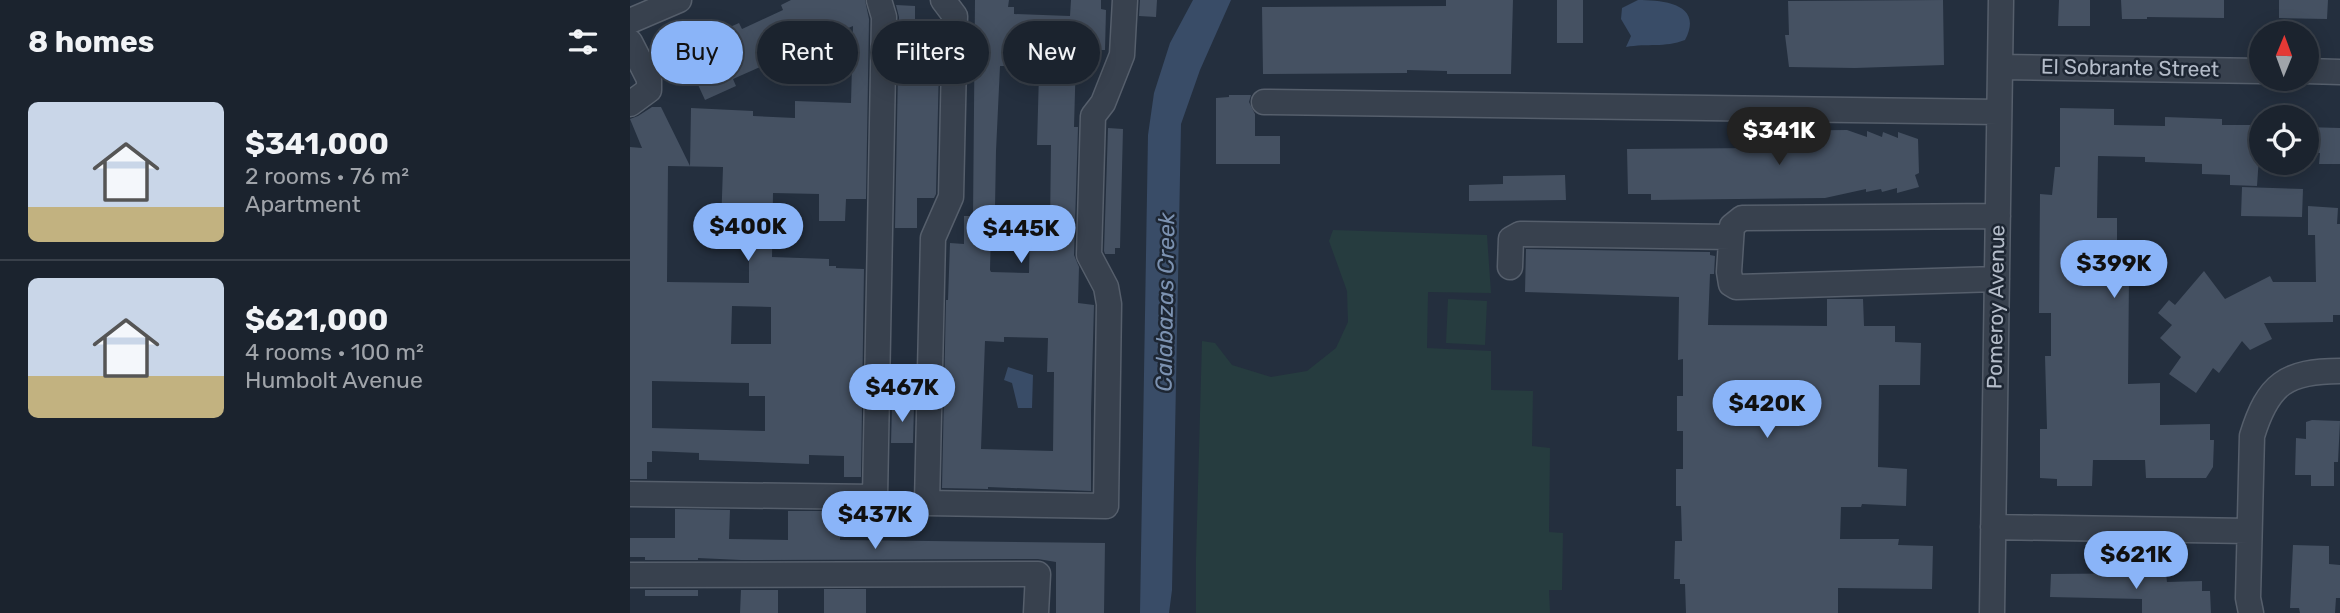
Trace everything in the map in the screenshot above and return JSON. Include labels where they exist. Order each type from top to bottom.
[{"type":"street","points":[[630,495],[875,497],[884,17],[879,0]]},
{"type":"street","points":[[943,0],[955,16],[951,197],[933,238],[928,503],[1106,506],[1109,304],[1107,287],[1088,256],[1093,116],[1103,103],[1122,55],[1125,0]]},
{"type":"street","name":"Pomeroy Avenue","points":[[1992,613],[2001,0]]},
{"type":"street","points":[[630,21],[676,1]]},
{"type":"street","points":[[630,42],[649,79],[649,90],[630,104]]},
{"type":"street","name":"El Sobrante Street","points":[[2000,67],[2249,71]]},
{"type":"street","points":[[2319,71],[2340,72]]},
{"type":"street","points":[[1264,102],[1999,111]]},
{"type":"street","points":[[1997,279],[1736,288],[1731,284],[1729,272],[1732,226],[1742,218],[1998,216]]},
{"type":"street","points":[[1510,267],[1511,239],[1520,234],[1731,237]]},
{"type":"street","points":[[2251,613],[2248,598],[2252,436],[2259,413],[2269,396],[2285,381],[2304,372],[2340,371]]},
{"type":"street","points":[[1993,527],[2249,531]]},
{"type":"street","points":[[630,575],[1038,575],[1036,613]]},
{"type":"green space","points":[[1333,230],[1487,235],[1491,293],[1428,292],[1427,348],[1491,351],[1491,390],[1533,391],[1532,446],[1550,448],[1549,532],[1563,533],[1562,590],[1549,590],[1550,613],[1196,613],[1202,341],[1215,343],[1232,365],[1271,377],[1307,371],[1336,348],[1348,322],[1347,291],[1329,241]]},
{"type":"green space","points":[[1448,299],[1487,301],[1485,345],[1446,343]]},
{"type":"water","name":"Calabazas Creek","points":[[1193,0],[1231,0],[1200,70],[1181,124],[1172,590],[1169,613],[1140,613],[1148,135],[1154,93],[1170,43]]},
{"type":"water","points":[[1638,0],[1659,1],[1678,6],[1689,19],[1690,28],[1685,40],[1670,44],[1626,47],[1631,36],[1621,19],[1622,8]]},
{"type":"water","points":[[1008,367],[1033,375],[1032,408],[1018,408],[1012,383],[1004,380]]},
{"type":"building","points":[[791,0],[865,0],[869,19],[866,199],[846,199],[845,221],[819,221],[819,194],[773,193],[772,257],[829,259],[829,266],[836,268],[864,269],[861,477],[844,477],[844,456],[809,455],[809,464],[699,460],[699,453],[652,451],[652,462],[647,462],[647,479],[630,479],[630,147],[642,148],[630,119],[652,107],[661,107],[690,166],[691,108],[753,111],[753,116],[795,118],[795,101],[851,103],[851,84],[858,84],[858,21],[759,21],[783,10],[781,5]],"holes":[[[668,166],[723,167],[721,226],[741,226],[740,229],[749,229],[749,283],[667,282]],[[732,306],[771,307],[771,344],[731,344]],[[652,381],[749,383],[749,396],[765,396],[765,431],[652,428]]]},
{"type":"building","points":[[975,0],[1009,0],[1008,7],[1014,7],[1014,14],[1070,16],[1071,0],[1101,0],[1101,9],[1106,10],[1105,50],[1100,50],[1100,21],[1003,21],[995,208],[1001,209],[1000,230],[991,230],[990,270],[1029,273],[1030,232],[1037,232],[1037,227],[1050,227],[1051,145],[1037,145],[1039,84],[1075,84],[1074,127],[1078,127],[1074,255],[1079,267],[1078,303],[1094,305],[1091,491],[942,488],[946,300],[950,243],[964,244],[964,216],[973,216],[974,84],[989,84],[989,21],[975,21]],"holes":[[[1004,337],[1048,338],[1047,372],[1054,372],[1053,451],[981,449],[985,341],[1004,342]]]},
{"type":"building","points":[[1140,0],[1157,0],[1156,17],[1139,16]]},
{"type":"building","points":[[1446,0],[1513,0],[1511,74],[1447,74],[1447,71],[1407,70],[1407,73],[1263,74],[1262,7],[1446,6]]},
{"type":"building","points":[[1557,0],[1583,0],[1583,43],[1557,43]]},
{"type":"building","points":[[1943,0],[1944,65],[1789,67],[1785,35],[1789,35],[1788,1]]},
{"type":"building","points":[[2059,0],[2090,0],[2090,26],[2058,26]]},
{"type":"building","points":[[2121,0],[2224,0],[2224,18],[2122,19]]},
{"type":"building","points":[[2279,0],[2328,0],[2327,19],[2279,18]]},
{"type":"building","points":[[896,5],[915,6],[915,21],[899,21]]},
{"type":"building","points":[[757,22],[757,68],[743,75],[743,29]]},
{"type":"building","points":[[698,84],[735,84],[736,86],[705,100]]},
{"type":"building","points":[[898,84],[939,84],[936,194],[934,198],[917,198],[917,228],[895,228]]},
{"type":"building","points":[[1251,95],[1249,102],[1255,114],[1255,136],[1280,136],[1280,164],[1216,164],[1216,98]]},
{"type":"building","points":[[2060,108],[2114,109],[2114,125],[2165,126],[2165,117],[2222,119],[2222,125],[2249,125],[2249,175],[2258,175],[2257,186],[2230,185],[2230,175],[2202,174],[2202,164],[2145,162],[2145,157],[2098,156],[2097,218],[2117,218],[2117,275],[2129,276],[2128,384],[2160,383],[2160,425],[2210,424],[2210,440],[2214,440],[2213,467],[2206,478],[2146,478],[2145,460],[2093,460],[2092,486],[2057,486],[2057,479],[2040,478],[2040,429],[2047,429],[2045,356],[2051,356],[2051,313],[2039,313],[2040,194],[2052,195],[2055,167],[2060,167]]},
{"type":"building","points":[[2319,127],[2340,128],[2340,164],[2319,164]]},
{"type":"building","points":[[1108,128],[1123,129],[1120,248],[1115,248],[1115,254],[1105,254],[1104,251]]},
{"type":"building","points":[[1847,130],[1867,137],[1867,131],[1882,137],[1883,132],[1898,138],[1898,132],[1918,139],[1919,173],[1915,175],[1919,187],[1897,193],[1897,188],[1882,192],[1881,189],[1866,192],[1866,189],[1825,198],[1651,200],[1651,194],[1628,194],[1627,149],[1757,148],[1757,131]]},
{"type":"building","points":[[1565,175],[1566,200],[1469,201],[1469,185],[1503,184],[1503,176]]},
{"type":"building","points":[[2242,187],[2303,189],[2302,217],[2241,216]]},
{"type":"building","points":[[2308,206],[2338,208],[2340,315],[2333,315],[2333,322],[2264,323],[2272,339],[2250,350],[2242,341],[2219,373],[2213,368],[2196,393],[2169,374],[2181,357],[2160,338],[2172,325],[2158,313],[2169,300],[2175,305],[2204,271],[2225,299],[2270,276],[2273,282],[2316,282],[2315,235],[2308,235]]},
{"type":"building","points":[[1526,249],[1710,252],[1710,255],[1715,256],[1714,274],[1710,274],[1708,325],[1827,326],[1827,299],[1863,299],[1864,326],[1895,326],[1895,342],[1921,343],[1920,385],[1879,385],[1878,467],[1907,469],[1906,506],[1862,504],[1861,507],[1841,507],[1840,539],[1899,539],[1898,545],[1933,546],[1932,589],[1838,588],[1838,613],[1686,613],[1685,584],[1680,584],[1680,579],[1674,579],[1675,541],[1682,541],[1681,506],[1676,506],[1676,469],[1683,469],[1683,431],[1677,431],[1677,396],[1683,396],[1683,359],[1678,360],[1679,297],[1525,292]]},
{"type":"building","points":[[892,406],[914,406],[913,443],[891,443]]},
{"type":"building","points":[[2340,421],[2338,462],[2334,462],[2334,486],[2311,486],[2311,475],[2295,475],[2296,438],[2306,439],[2306,422]]},
{"type":"building","points":[[675,509],[730,510],[729,539],[788,540],[788,511],[840,511],[840,540],[1105,543],[1104,613],[1056,613],[1056,562],[1038,559],[645,560],[645,557],[630,557],[630,538],[675,538]]},
{"type":"building","points":[[2293,545],[2329,546],[2329,564],[2340,565],[2340,598],[2336,598],[2335,613],[2300,613],[2299,608],[2290,608]]},
{"type":"building","points":[[2166,573],[2167,582],[2202,581],[2202,591],[2210,591],[2211,613],[2142,613],[2142,599],[2050,597],[2051,574]]},
{"type":"building","points":[[824,589],[866,589],[866,613],[824,613]]},
{"type":"building","points":[[645,590],[698,590],[698,596],[645,596]]},
{"type":"building","points":[[741,590],[778,590],[778,613],[740,613]]}]
